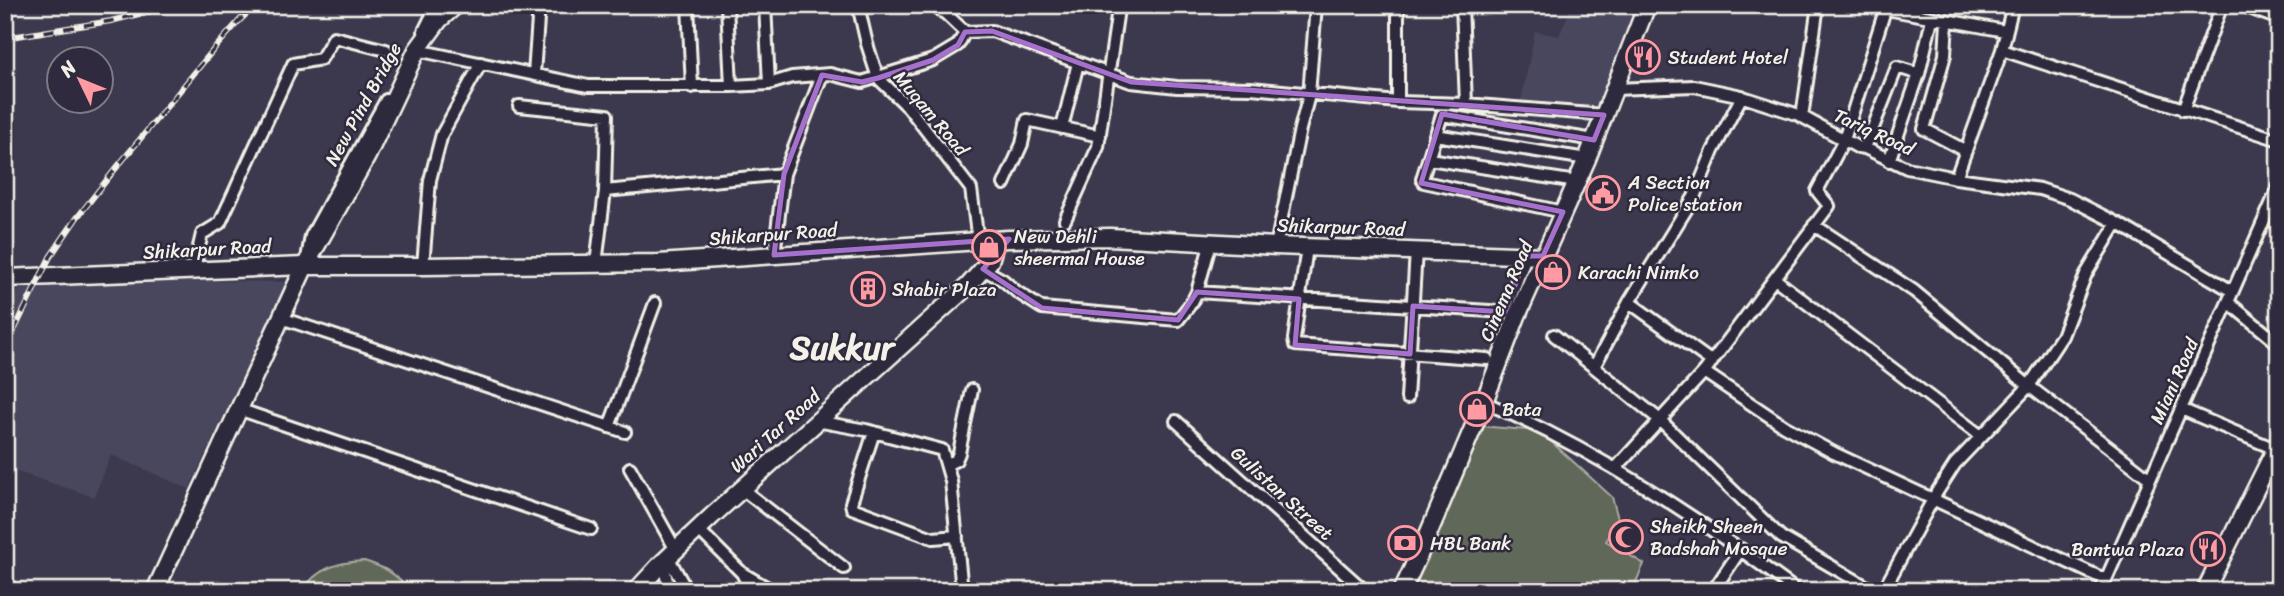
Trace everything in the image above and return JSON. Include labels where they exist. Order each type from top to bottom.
[{"type":"street","name":"New Pind Bridge","points":[[306,266],[311,236],[319,220],[437,5]]},
{"type":"street","points":[[155,591],[306,266],[367,156],[417,50],[439,20],[456,5]]},
{"type":"street","points":[[534,74],[540,5]]},
{"type":"street","points":[[688,5],[692,87]]},
{"type":"street","points":[[727,5],[731,86]]},
{"type":"street","points":[[765,5],[769,84]]},
{"type":"street","name":"Muqam Road","points":[[858,5],[878,78],[908,107],[971,189],[978,242]]},
{"type":"street","points":[[932,5],[965,32],[992,31],[1131,82],[1177,87],[1251,88],[1398,102],[1466,104],[1604,115]]},
{"type":"street","points":[[1276,246],[1309,95],[1316,5]]},
{"type":"street","points":[[1398,5],[1398,102]]},
{"type":"street","points":[[1462,5],[1466,104]]},
{"type":"street","name":"Cinema Road","points":[[1402,591],[1485,402],[1517,316],[1535,256],[1563,212],[1587,159],[1647,5]]},
{"type":"street","points":[[1802,117],[1818,5]]},
{"type":"street","points":[[1865,5],[2006,31]]},
{"type":"street","points":[[1956,178],[2002,50],[2013,5]]},
{"type":"street","points":[[2183,110],[2222,5]]},
{"type":"street","points":[[2241,5],[2279,19]]},
{"type":"street","points":[[1066,220],[1098,147],[1118,9]]},
{"type":"street","points":[[1615,469],[1704,372],[1829,206],[1817,191],[1844,140],[1885,10]]},
{"type":"street","points":[[1889,160],[1919,74],[1932,19]]},
{"type":"street","points":[[1947,22],[1945,55],[1924,129],[1966,151]]},
{"type":"street","points":[[417,50],[588,86],[731,86],[769,84],[792,76],[830,74],[862,82],[933,60],[958,45],[965,32]]},
{"type":"street","points":[[192,272],[202,234],[220,223],[293,64],[321,59],[334,37],[386,50]]},
{"type":"street","points":[[2002,50],[2279,140]]},
{"type":"street","points":[[423,266],[430,180],[442,134],[481,63]]},
{"type":"street","points":[[1062,128],[1078,63]]},
{"type":"street","points":[[1866,148],[1897,67],[1919,74]]},
{"type":"street","points":[[774,256],[784,174],[822,75]]},
{"type":"street","name":"Tariq Road","points":[[1614,89],[1694,86],[1742,96],[1802,117],[1857,147],[1866,148],[1907,169],[2039,189],[2070,199],[2118,223],[2230,297],[2279,344]]},
{"type":"street","points":[[1594,367],[1629,302],[1694,197],[1713,151],[1742,96]]},
{"type":"street","points":[[519,106],[607,115],[605,191],[596,264]]},
{"type":"street","points":[[1563,212],[1428,184],[1422,178],[1442,115],[1594,140]]},
{"type":"street","points":[[1004,184],[1022,144],[1027,120],[1100,136]]},
{"type":"street","points":[[1435,135],[1587,159]]},
{"type":"street","points":[[1429,159],[1577,181]]},
{"type":"street","points":[[605,191],[784,174]]},
{"type":"street","name":"Miani Road","points":[[2104,585],[2279,186]]},
{"type":"street","points":[[1883,591],[1932,500],[1955,464],[2029,386],[2062,336],[2086,274],[2118,223]]},
{"type":"street","points":[[1814,225],[1914,291],[2029,386],[2150,479]]},
{"type":"street","name":"Shikarpur Road","points":[[5,278],[306,266],[659,262],[996,240],[1110,237],[1535,256]]},
{"type":"street","name":"Wari Tar Road","points":[[636,591],[698,529],[968,286],[990,261],[996,240]]},
{"type":"street","points":[[982,270],[1003,280],[1042,308],[1178,320],[1197,292],[1211,242]]},
{"type":"street","points":[[1307,247],[1295,345],[1487,359]]},
{"type":"street","points":[[1407,398],[1416,251]]},
{"type":"street","points":[[1197,292],[1505,312],[1535,256]]},
{"type":"street","points":[[1774,279],[1981,436]]},
{"type":"street","points":[[1629,302],[1712,362]]},
{"type":"street","points":[[609,427],[655,303]]},
{"type":"street","points":[[281,318],[625,432]]},
{"type":"street","points":[[1554,335],[1660,420],[1781,537],[1874,591]]},
{"type":"street","points":[[1704,372],[1794,431],[1834,453],[2104,585]]},
{"type":"street","points":[[948,464],[956,460],[959,453],[972,390]]},
{"type":"street","points":[[1485,402],[1521,418],[1615,469],[1741,549],[1797,591]]},
{"type":"street","points":[[238,409],[592,529]]},
{"type":"street","points":[[2181,409],[2277,446],[2205,591]]},
{"type":"street","points":[[816,421],[874,432],[942,450],[948,464],[962,591]]},
{"type":"street","name":"Gulistan Street","points":[[1176,421],[1365,591]]},
{"type":"street","points":[[874,432],[851,503],[852,508],[933,538],[957,536]]},
{"type":"street","points":[[630,468],[687,591]]},
{"type":"street","points":[[742,489],[844,568]]},
{"type":"street","points":[[698,529],[742,573],[773,591]]},
{"type":"street","points":[[1713,591],[1741,549]]},
{"type":"street","points":[[669,556],[669,591]]},
{"type":"street","points":[[742,573],[751,591]]},
{"type":"highlighted area","points":[[992,31],[1131,82],[1604,115],[1594,140],[1442,114],[1421,183],[1563,212],[1543,256],[1526,256],[1505,312],[1413,306],[1410,354],[1295,345],[1299,299],[1197,292],[1178,320],[1042,308],[983,269],[1009,239],[774,255],[784,174],[822,75],[862,82],[878,78],[933,60],[958,45],[965,32]]},
{"type":"shaded area","points":[[1572,5],[1644,5],[1597,116],[1520,105],[1535,31],[1559,36]]},
{"type":"shaded area","points":[[24,278],[287,282],[189,489],[111,455],[94,497],[5,468],[5,319]]},
{"type":"green space","points":[[1479,426],[1527,430],[1545,436],[1612,497],[1619,522],[1606,541],[1644,564],[1632,591],[1413,591]]},
{"type":"green space","points":[[364,561],[390,572],[410,591],[302,591],[314,577],[329,568]]},
{"type":"railway","points":[[5,38],[111,21],[175,5]]},
{"type":"railway","points":[[5,349],[50,257],[76,219],[214,49],[256,5]]},
{"type":"place","name":"Student Hotel","points":[[1643,57]]},
{"type":"place","name":"A Section Police station","points":[[1603,193]]},
{"type":"place","name":"New Dehli sheermal House","points":[[989,247]]},
{"type":"place","name":"Karachi Nimko","points":[[1553,272]]},
{"type":"place","name":"Shabir Plaza","points":[[868,289]]},
{"type":"place","name":"Bata","points":[[1477,409]]},
{"type":"place","name":"Sheikh Sheen Badshah Mosque","points":[[1626,537]]},
{"type":"place","name":"HBL Bank","points":[[1405,543]]},
{"type":"place","name":"Bantwa Plaza","points":[[2208,549]]},
{"type":"district","name":"Sukkur","points":[[842,348]]}]
